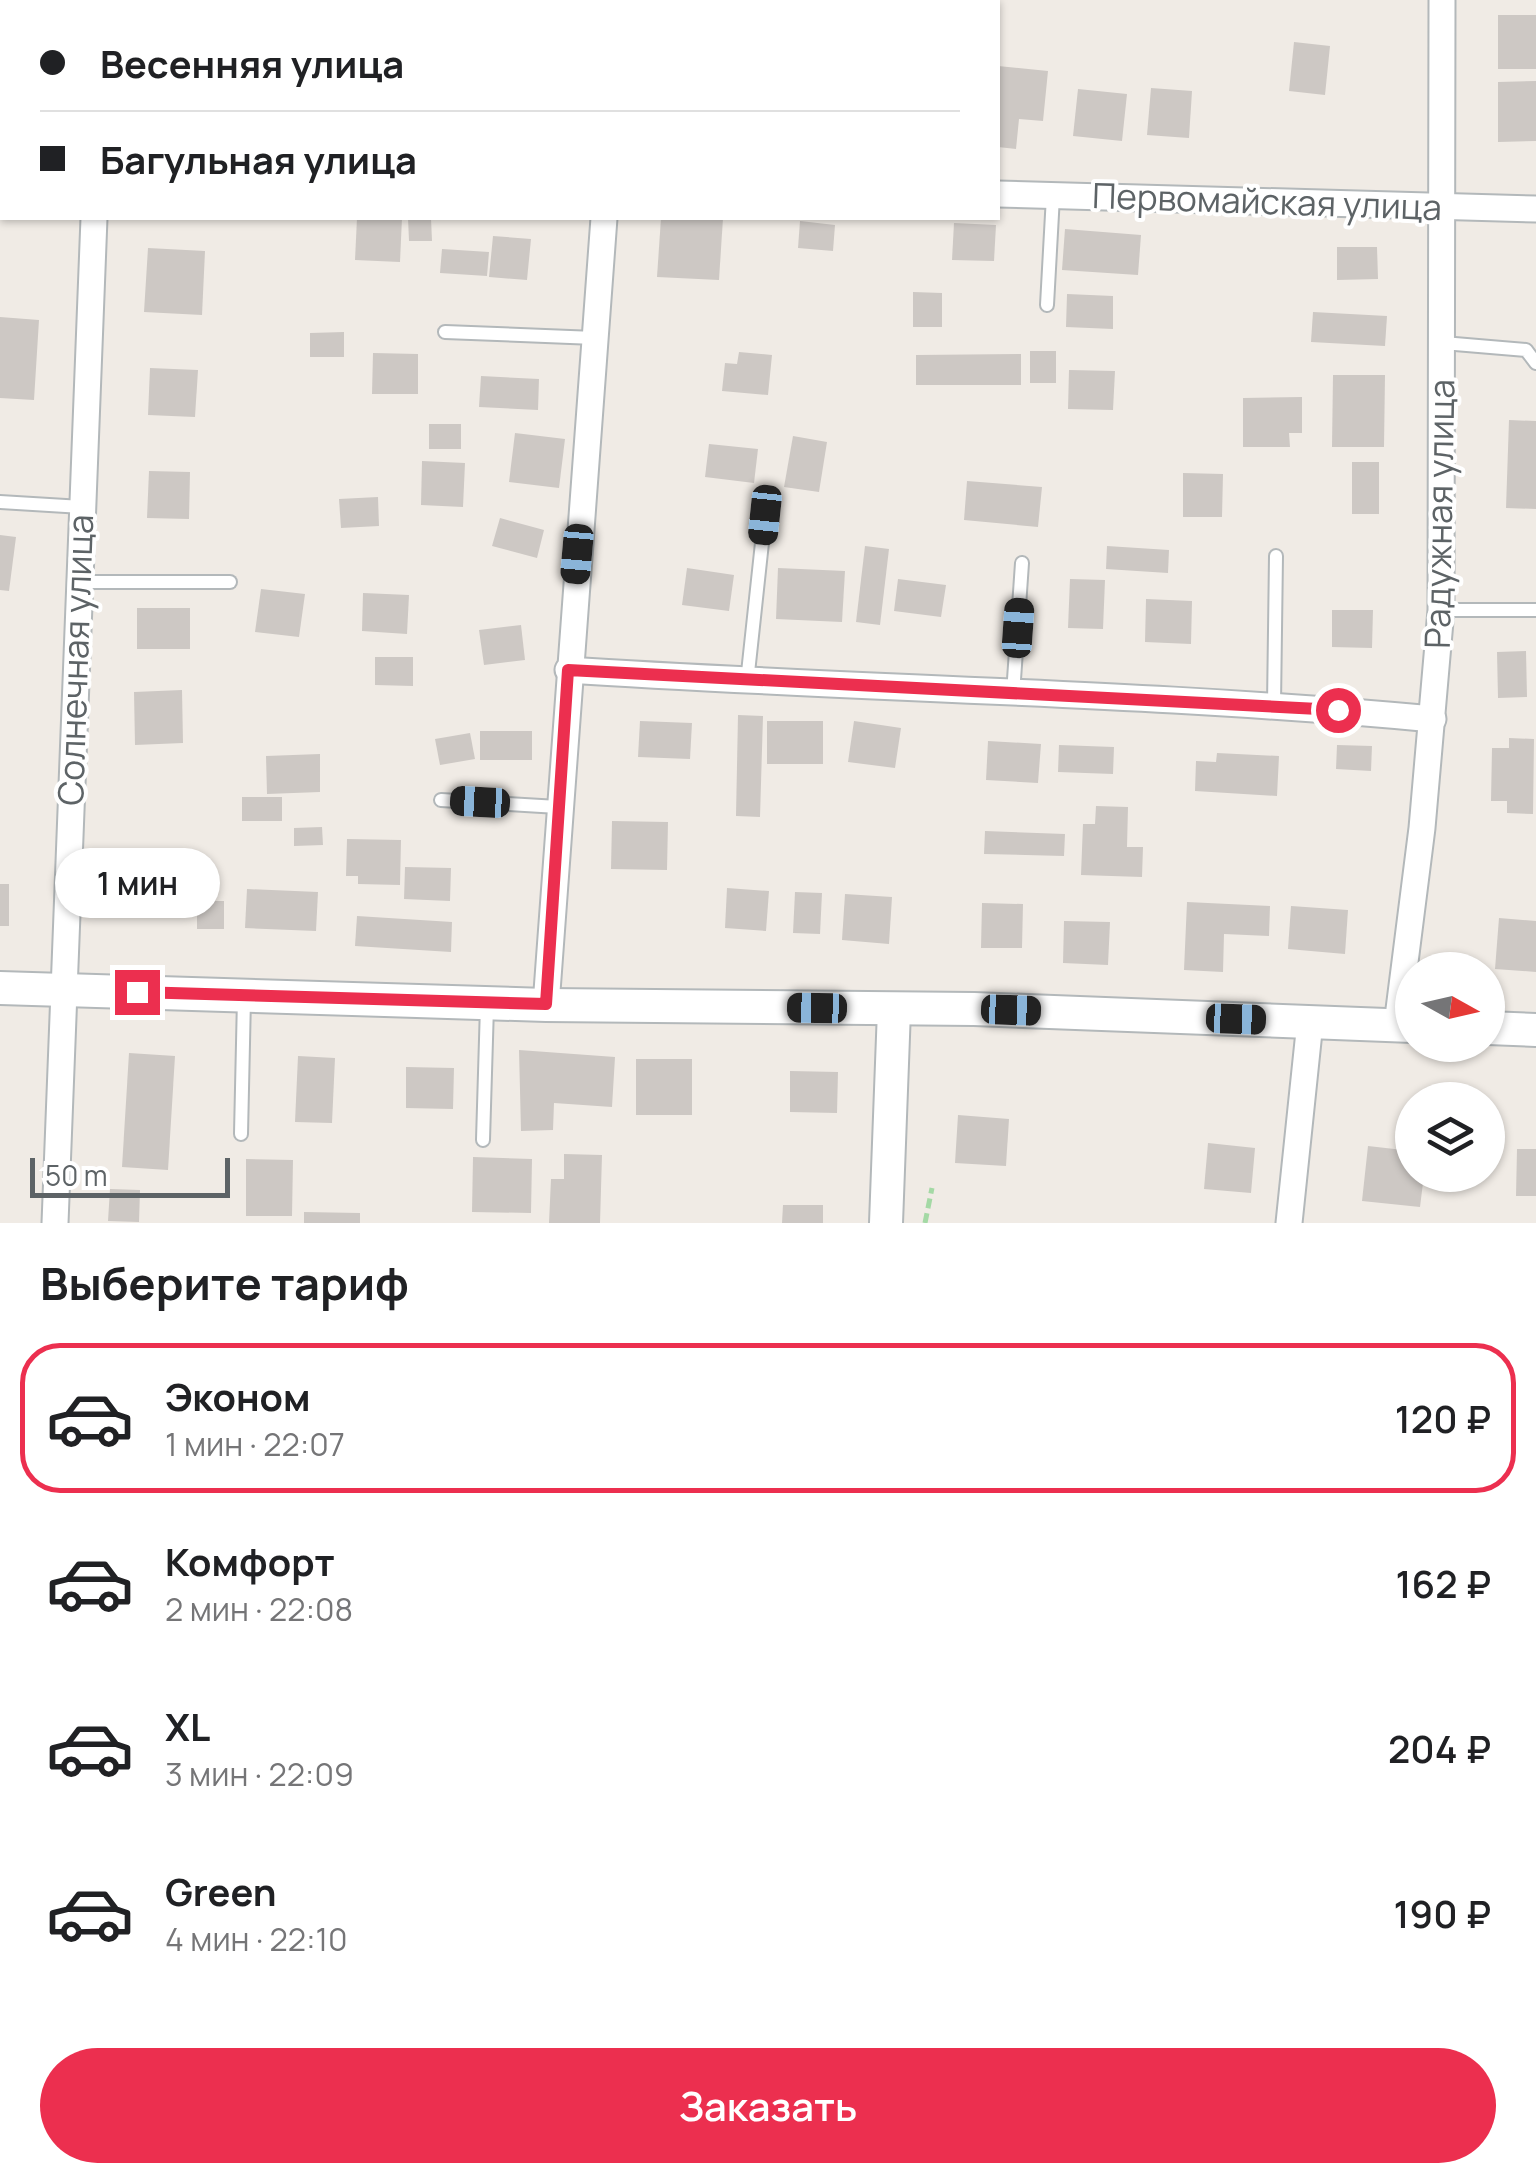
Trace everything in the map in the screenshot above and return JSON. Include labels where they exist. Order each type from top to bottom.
[{"type":"street","name":"Радужная улица","points":[[1412,952],[1441,610],[1442,0]]},
{"type":"street","name":"Первомайская улица","points":[[1000,194],[1536,209]]},
{"type":"street","name":"Солнечная улица","points":[[55,1223],[94,220]]},
{"type":"street","points":[[546,1004],[604,220]]},
{"type":"street","points":[[568,670],[747,682],[1274,704],[1433,719]]},
{"type":"street","points":[[0,988],[1395,1025]]},
{"type":"street","points":[[886,1223],[894,1010]]},
{"type":"street","points":[[1289,1223],[1310,1022]]},
{"type":"street","points":[[1505,1029],[1536,1030]]},
{"type":"lane","points":[[1047,305],[1053,196]]},
{"type":"lane","points":[[445,332],[595,338]]},
{"type":"lane","points":[[1444,344],[1526,350],[1536,363]]},
{"type":"lane","points":[[0,502],[82,507]]},
{"type":"lane","points":[[747,682],[765,515]]},
{"type":"lane","points":[[1274,704],[1276,556]]},
{"type":"lane","points":[[1013,694],[1022,562]]},
{"type":"lane","points":[[79,582],[230,582]]},
{"type":"lane","points":[[1441,610],[1536,610]]},
{"type":"lane","points":[[441,800],[558,806]]},
{"type":"lane","points":[[241,1134],[244,996]]},
{"type":"lane","points":[[483,1140],[487,1003]]},
{"type":"path","points":[[925,1223],[932,1188]]},
{"type":"building","points":[[1498,15],[1536,15],[1536,69],[1498,69]]},
{"type":"building","points":[[1294,42],[1330,46],[1325,95],[1289,91]]},
{"type":"building","points":[[1000,66],[1048,71],[1043,121],[1019,119],[1016,149],[1000,147]]},
{"type":"building","points":[[1536,81],[1536,141],[1498,142],[1498,82]]},
{"type":"building","points":[[1151,88],[1192,91],[1189,138],[1147,135]]},
{"type":"building","points":[[1078,89],[1127,94],[1122,141],[1073,136]]},
{"type":"building","points":[[357,220],[402,220],[400,262],[355,260]]},
{"type":"building","points":[[408,220],[431,220],[432,241],[409,241]]},
{"type":"building","points":[[661,220],[723,220],[719,280],[657,277]]},
{"type":"building","points":[[800,221],[835,225],[833,251],[798,248]]},
{"type":"building","points":[[954,223],[996,225],[994,261],[952,260]]},
{"type":"building","points":[[1065,229],[1141,235],[1138,275],[1062,270]]},
{"type":"building","points":[[493,236],[531,239],[527,280],[489,277]]},
{"type":"building","points":[[1337,247],[1377,247],[1378,279],[1337,280]]},
{"type":"building","points":[[148,248],[205,251],[202,315],[144,312]]},
{"type":"building","points":[[442,249],[489,252],[487,276],[440,273]]},
{"type":"building","points":[[913,292],[942,293],[942,327],[913,327]]},
{"type":"building","points":[[1067,294],[1113,296],[1113,329],[1066,327]]},
{"type":"building","points":[[1313,312],[1387,316],[1385,346],[1311,342]]},
{"type":"building","points":[[0,317],[39,320],[34,400],[0,398]]},
{"type":"building","points":[[344,332],[344,357],[310,357],[310,333]]},
{"type":"building","points":[[1030,351],[1056,351],[1056,383],[1030,383]]},
{"type":"building","points":[[739,352],[772,355],[768,395],[722,391],[725,363],[737,364]]},
{"type":"building","points":[[373,353],[418,354],[418,394],[372,394]]},
{"type":"building","points":[[1021,354],[1021,385],[916,385],[916,355]]},
{"type":"building","points":[[150,368],[198,370],[195,417],[148,415]]},
{"type":"building","points":[[1069,370],[1115,371],[1113,410],[1068,409]]},
{"type":"building","points":[[1333,375],[1385,375],[1384,447],[1332,447]]},
{"type":"building","points":[[481,376],[539,379],[538,410],[479,407]]},
{"type":"building","points":[[1302,397],[1302,433],[1289,433],[1290,447],[1243,447],[1243,398]]},
{"type":"building","points":[[1509,420],[1536,421],[1536,509],[1506,508]]},
{"type":"building","points":[[429,424],[461,424],[461,449],[429,449]]},
{"type":"building","points":[[515,433],[565,439],[559,488],[509,482]]},
{"type":"building","points":[[793,436],[827,442],[819,492],[784,487]]},
{"type":"building","points":[[709,444],[758,449],[754,483],[705,477]]},
{"type":"building","points":[[422,461],[465,463],[463,507],[421,505]]},
{"type":"building","points":[[1352,462],[1379,462],[1379,514],[1352,514]]},
{"type":"building","points":[[149,471],[190,472],[189,519],[147,518]]},
{"type":"building","points":[[1183,473],[1223,474],[1222,517],[1183,517]]},
{"type":"building","points":[[967,481],[1042,487],[1038,527],[964,520]]},
{"type":"building","points":[[378,497],[379,526],[341,528],[339,499]]},
{"type":"building","points":[[500,518],[544,530],[537,558],[492,546]]},
{"type":"building","points":[[0,535],[16,537],[9,591],[0,590]]},
{"type":"building","points":[[865,546],[889,549],[880,625],[856,622]]},
{"type":"building","points":[[1107,546],[1169,550],[1168,573],[1106,569]]},
{"type":"building","points":[[687,568],[734,575],[729,611],[682,605]]},
{"type":"building","points":[[778,568],[845,571],[842,622],[776,619]]},
{"type":"building","points":[[898,579],[946,585],[941,617],[894,611]]},
{"type":"building","points":[[1070,579],[1105,580],[1103,629],[1068,628]]},
{"type":"building","points":[[261,589],[305,594],[299,637],[255,632]]},
{"type":"building","points":[[363,593],[409,595],[407,634],[362,631]]},
{"type":"building","points":[[1146,599],[1192,601],[1191,644],[1145,642]]},
{"type":"building","points":[[137,608],[190,608],[190,649],[137,649]]},
{"type":"building","points":[[1332,610],[1373,610],[1372,648],[1332,647]]},
{"type":"building","points":[[521,625],[525,660],[484,665],[479,630]]},
{"type":"building","points":[[1526,651],[1527,697],[1498,698],[1497,652]]},
{"type":"building","points":[[375,657],[413,657],[413,686],[375,685]]},
{"type":"building","points":[[182,690],[183,743],[135,745],[134,692]]},
{"type":"building","points":[[738,715],[763,716],[760,817],[736,816]]},
{"type":"building","points":[[640,721],[692,723],[690,759],[638,757]]},
{"type":"building","points":[[767,721],[823,721],[823,764],[767,764]]},
{"type":"building","points":[[854,721],[901,728],[895,768],[848,762]]},
{"type":"building","points":[[480,731],[532,731],[532,760],[480,760]]},
{"type":"building","points":[[470,733],[475,759],[440,765],[435,739]]},
{"type":"building","points":[[1509,738],[1534,739],[1533,814],[1507,813],[1507,801],[1491,801],[1492,748],[1509,748]]},
{"type":"building","points":[[988,741],[1041,744],[1038,783],[986,780]]},
{"type":"building","points":[[1059,745],[1114,747],[1113,774],[1058,772]]},
{"type":"building","points":[[1337,745],[1372,746],[1371,771],[1336,769]]},
{"type":"building","points":[[1217,753],[1279,756],[1277,796],[1195,791],[1196,761],[1216,762]]},
{"type":"building","points":[[320,754],[320,792],[267,794],[266,756]]},
{"type":"building","points":[[242,797],[282,797],[282,821],[242,821]]},
{"type":"building","points":[[1096,806],[1128,807],[1127,847],[1143,847],[1142,877],[1081,875],[1083,824],[1095,824]]},
{"type":"building","points":[[612,821],[668,822],[667,870],[611,869]]},
{"type":"building","points":[[322,827],[323,845],[294,846],[294,828]]},
{"type":"building","points":[[985,831],[1065,834],[1064,856],[984,854]]},
{"type":"building","points":[[347,839],[401,840],[400,885],[358,884],[358,876],[346,876]]},
{"type":"building","points":[[405,867],[451,868],[450,901],[404,899]]},
{"type":"building","points":[[0,884],[9,884],[9,926],[0,926]]},
{"type":"building","points":[[727,888],[769,891],[766,931],[725,928]]},
{"type":"building","points":[[247,889],[318,892],[316,931],[245,928]]},
{"type":"building","points":[[795,892],[822,893],[820,934],[793,933]]},
{"type":"building","points":[[845,894],[892,897],[889,944],[842,940]]},
{"type":"building","points":[[197,901],[224,901],[224,929],[197,929]]},
{"type":"building","points":[[1187,902],[1270,906],[1269,936],[1224,934],[1223,972],[1184,970]]},
{"type":"building","points":[[982,903],[1023,904],[1022,948],[981,948]]},
{"type":"building","points":[[1291,906],[1348,910],[1345,954],[1288,949]]},
{"type":"building","points":[[357,916],[452,922],[451,952],[355,946]]},
{"type":"building","points":[[1499,918],[1536,921],[1536,972],[1505,970],[1505,952],[1496,952]]},
{"type":"building","points":[[1064,921],[1110,922],[1108,965],[1063,963]]},
{"type":"building","points":[[519,1050],[615,1057],[612,1107],[554,1103],[553,1130],[521,1131]]},
{"type":"building","points":[[129,1053],[175,1056],[168,1170],[122,1167]]},
{"type":"building","points":[[298,1056],[335,1058],[332,1123],[295,1122]]},
{"type":"building","points":[[636,1059],[692,1059],[692,1115],[636,1115]]},
{"type":"building","points":[[406,1067],[454,1068],[453,1109],[406,1108]]},
{"type":"building","points":[[790,1071],[838,1072],[837,1113],[790,1112]]},
{"type":"building","points":[[958,1115],[1009,1119],[1006,1166],[955,1163]]},
{"type":"building","points":[[1208,1143],[1255,1148],[1251,1193],[1204,1189]]},
{"type":"building","points":[[1368,1146],[1395,1149],[1395,1192],[1422,1192],[1420,1207],[1362,1201]]},
{"type":"building","points":[[1517,1149],[1536,1149],[1536,1196],[1516,1196]]},
{"type":"building","points":[[564,1154],[602,1155],[600,1223],[549,1223],[551,1179],[564,1179]]},
{"type":"building","points":[[473,1157],[532,1159],[531,1213],[472,1212]]},
{"type":"building","points":[[246,1159],[293,1160],[292,1216],[246,1216]]},
{"type":"building","points":[[110,1189],[140,1190],[139,1222],[108,1221]]},
{"type":"building","points":[[783,1205],[823,1205],[823,1223],[782,1223]]},
{"type":"building","points":[[304,1212],[360,1213],[360,1223],[304,1223]]},
{"type":"route","points":[[137,992],[546,1004],[568,670],[1338,710]]}]
